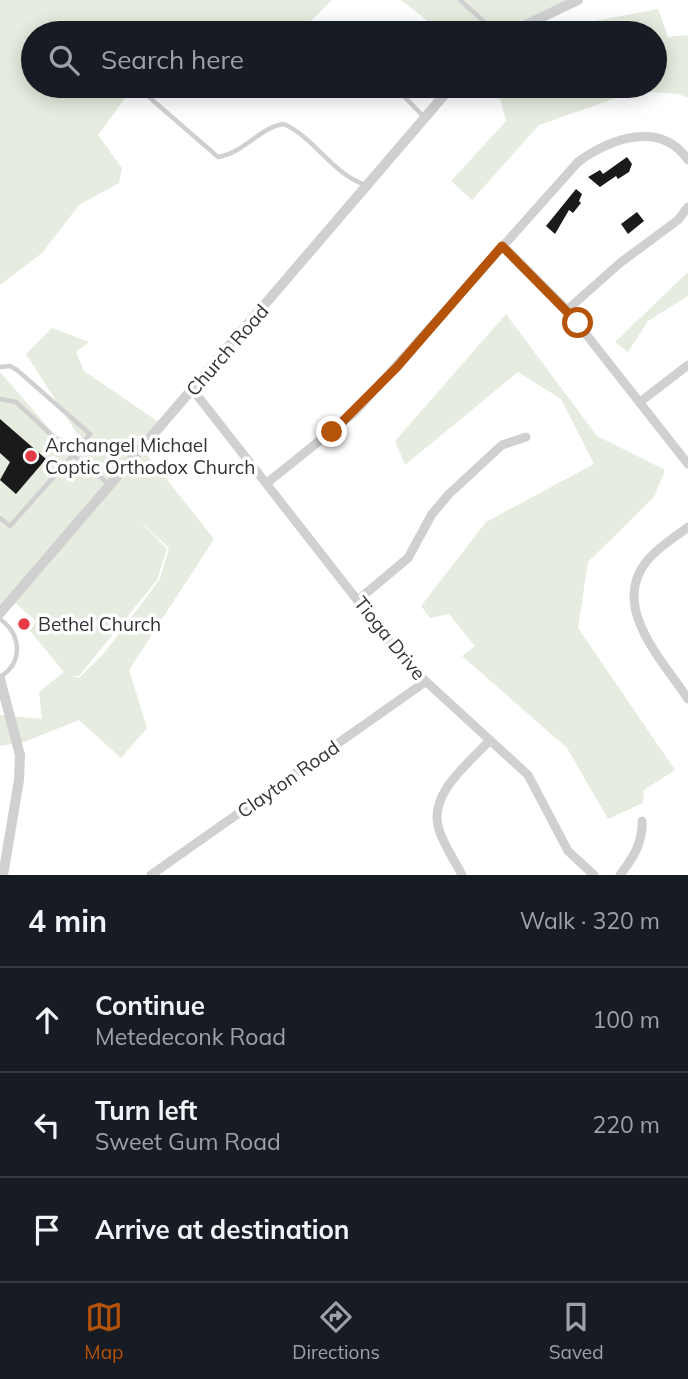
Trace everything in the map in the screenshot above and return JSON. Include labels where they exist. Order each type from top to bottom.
[{"type":"street","points":[[534,21],[578,0]]},
{"type":"street","name":"Church Road","points":[[0,613],[442,98]]},
{"type":"street","points":[[267,483],[354,413],[569,169],[603,147],[630,138],[660,138],[674,144],[688,160]]},
{"type":"street","points":[[567,310],[620,263],[678,220],[688,207]]},
{"type":"street","points":[[502,246],[567,310],[688,464]]},
{"type":"street","points":[[640,402],[688,365]]},
{"type":"street","name":"Tioga Drive","points":[[193,390],[425,682],[528,775],[568,850],[594,875]]},
{"type":"street","points":[[358,600],[408,558],[432,514],[449,494],[502,444],[526,437]]},
{"type":"street","points":[[688,527],[645,564],[638,577],[634,600],[642,629],[688,699]]},
{"type":"street","points":[[0,678],[5,713],[20,764],[5,833],[3,875]]},
{"type":"street","name":"Clayton Road","points":[[151,875],[425,682]]},
{"type":"street","points":[[462,875],[439,827],[439,804],[445,791],[490,740]]},
{"type":"street","points":[[620,875],[637,850],[643,834],[642,821]]},
{"type":"lane","points":[[460,0],[484,21]]},
{"type":"lane","points":[[150,98],[218,157],[239,152],[267,131],[284,124],[308,140],[354,182],[368,186]]},
{"type":"lane","points":[[406,98],[425,118]]},
{"type":"lane","points":[[354,182],[359,197]]},
{"type":"lane","points":[[0,367],[9,366],[17,370],[90,434],[10,526],[0,518]]},
{"type":"lane","points":[[0,400],[16,402],[110,485]]},
{"type":"lane","points":[[0,619],[14,633],[17,648],[14,663],[0,678]]},
{"type":"shaded area","points":[[0,0],[332,0],[310,21],[21,21],[21,98],[125,98],[98,135],[122,168],[119,183],[79,205],[42,253],[0,285]]},
{"type":"shaded area","points":[[401,0],[576,0],[533,21],[428,21]]},
{"type":"shaded area","points":[[658,9],[662,21],[595,21]]},
{"type":"shaded area","points":[[667,34],[668,37],[688,35],[688,98],[667,93]]},
{"type":"shaded area","points":[[500,98],[616,98],[539,125],[472,200],[451,181],[506,121]]},
{"type":"shaded area","points":[[688,272],[688,296],[648,321],[628,352],[615,342]]},
{"type":"shaded area","points":[[506,314],[597,436],[665,470],[654,497],[588,562],[578,628],[675,770],[644,790],[643,803],[608,819],[567,748],[462,656],[475,646],[449,614],[430,618],[421,606],[486,522],[594,464],[561,399],[518,372],[405,465],[395,441]]},
{"type":"shaded area","points":[[52,328],[89,342],[76,352],[84,371],[160,423],[140,446],[214,539],[129,670],[147,728],[121,758],[79,720],[24,742],[0,746],[0,715],[42,719],[39,692],[64,672],[30,631],[36,621],[14,602],[0,610],[0,372],[55,435],[85,446],[26,354]],"holes":[[[138,519],[169,548],[160,579],[106,651],[79,678],[72,676],[79,676],[157,580],[167,549]]]},
{"type":"building","points":[[627,157],[632,164],[629,172],[618,179],[616,176],[600,187],[588,177],[600,170],[603,174]]},
{"type":"building","points":[[576,189],[582,194],[579,201],[581,203],[573,213],[569,210],[555,234],[546,226]]},
{"type":"building","points":[[637,212],[644,221],[628,234],[621,224]]},
{"type":"building","name":"Archangel Michael Coptic Orthodox Church","points":[[0,419],[46,459],[16,494],[0,480],[10,462],[0,453]]},
{"type":"place","name":"Archangel Michael Coptic Orthodox Church","points":[[31,456]]},
{"type":"place","name":"Bethel Church","points":[[24,624]]},
{"type":"route","points":[[332,432],[354,413],[397,367],[502,246],[558,299],[578,323]]}]
